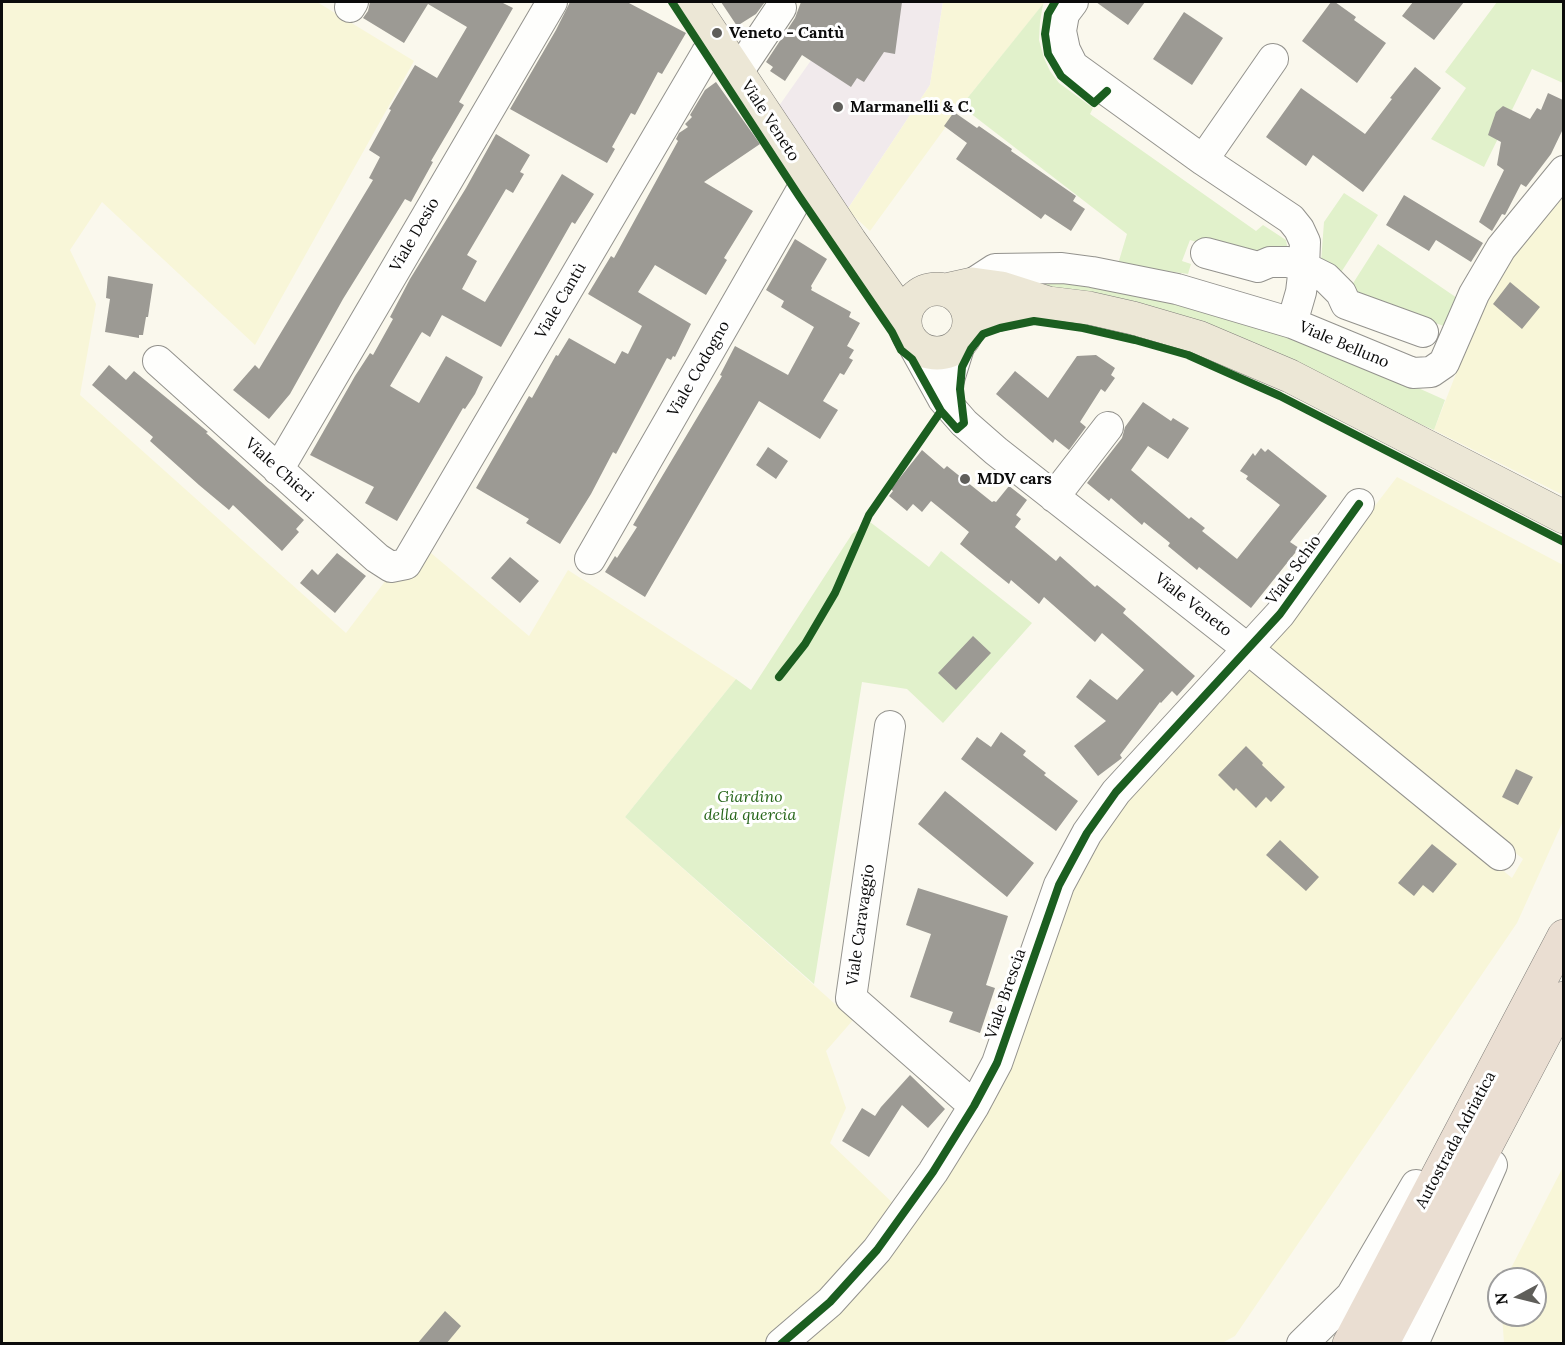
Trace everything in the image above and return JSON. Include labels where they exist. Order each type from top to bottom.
[{"type":"highway","name":"Autostrada Adriatica","points":[[1349,1344],[1563,935]]},
{"type":"highway","name":"Autostrada Adriatica","points":[[1382,1344],[1563,998]]},
{"type":"main road","name":"Viale Veneto","points":[[691,2],[921,350],[941,354],[951,350],[971,330],[1048,303]]},
{"type":"main road","name":"Viale Veneto","points":[[850,241],[901,277],[975,283],[1048,303],[1089,308],[1198,337],[1235,351],[1290,376],[1563,517]]},
{"type":"main road","points":[[971,330],[962,300],[975,283]]},
{"type":"main road","points":[[971,330],[975,283]]},
{"type":"main road","points":[[908,330],[906,310],[915,297],[928,290],[975,283]]},
{"type":"street","points":[[1072,2],[1064,14],[1060,31],[1065,50],[1073,66],[1203,160],[1291,219],[1299,229],[1305,242],[1304,267],[1301,292],[1292,323]]},
{"type":"street","name":"Viale Desio","points":[[278,470],[540,6]]},
{"type":"street","points":[[738,72],[781,8]]},
{"type":"street","name":"Viale Cantù","points":[[406,564],[706,54],[717,40]]},
{"type":"street","points":[[1203,160],[1273,59]]},
{"type":"street","name":"Viale Belluno","points":[[975,283],[1072,269],[1178,289],[1292,323],[1413,373],[1431,372],[1444,363],[1474,294],[1501,248],[1563,171]]},
{"type":"street","name":"Viale Codogno","points":[[590,559],[808,179]]},
{"type":"street","points":[[1206,253],[1258,267],[1270,262],[1287,262],[1304,267],[1326,278],[1341,293],[1346,304],[1423,332]]},
{"type":"street","name":"Viale Veneto","points":[[908,330],[943,399],[972,430],[1248,649],[1500,855]]},
{"type":"street","points":[[943,399],[971,330]]},
{"type":"street","name":"Viale Chieri","points":[[158,361],[377,558],[391,567],[406,564]]},
{"type":"street","points":[[1054,497],[1108,427]]},
{"type":"street","name":"Viale Schio","points":[[1248,649],[1280,614],[1359,504]]},
{"type":"street","name":"Viale Brescia","points":[[781,1344],[830,1302],[877,1250],[933,1172],[974,1106],[996,1063],[1059,885],[1087,833],[1116,792],[1248,649]]},
{"type":"street","name":"Viale Caravaggio","points":[[890,726],[851,998],[974,1106]]},
{"type":"street","points":[[1302,1344],[1351,1296],[1563,935]]},
{"type":"street","points":[[1413,1344],[1563,1008]]},
{"type":"shaded area","points":[[2,2],[317,2],[414,61],[255,345],[102,202],[70,250],[96,304],[80,395],[346,633],[386,580],[412,576],[431,553],[529,636],[568,570],[736,679],[625,817],[853,1020],[826,1051],[846,1108],[830,1143],[898,1208],[871,1245],[768,1343],[2,1344]]},
{"type":"shaded area","points":[[852,2],[943,2],[930,85],[847,210],[774,113]]},
{"type":"shaded area","points":[[943,2],[1045,2],[961,106],[870,231],[847,210],[930,85]]},
{"type":"shaded area","points":[[1563,194],[1563,495],[1434,430],[1488,292],[1539,220]]},
{"type":"shaded area","points":[[1397,477],[1563,565],[1563,821],[1517,923],[1235,1336],[1220,1344],[792,1344],[938,1176],[1093,837],[1250,662],[1512,878],[1523,859],[1265,649]]},
{"type":"shaded area","points":[[1563,1167],[1563,1343],[1504,1343],[1503,1327],[1547,1327],[1547,1267],[1512,1267]]},
{"type":"green space","points":[[1497,2],[1563,2],[1563,83],[1532,69],[1484,167],[1431,139],[1466,88],[1445,72]]},
{"type":"green space","points":[[1043,4],[1039,40],[1050,71],[1059,83],[1093,108],[1090,114],[1256,231],[1263,225],[1286,240],[1288,251],[1262,261],[1190,240],[1182,261],[1191,264],[1188,274],[1118,264],[1127,234],[961,106]]},
{"type":"green space","points":[[1344,193],[1378,215],[1338,277],[1321,262],[1324,222]]},
{"type":"green space","points":[[1378,244],[1460,300],[1444,326],[1375,303],[1350,288]]},
{"type":"green space","points":[[1029,277],[1162,294],[1320,344],[1445,400],[1434,430],[1384,408],[1015,287]]},
{"type":"green space","name":"Giardino della quercia","points":[[870,522],[929,567],[941,551],[1032,623],[943,723],[907,689],[862,682],[814,984],[625,817],[736,679],[751,690],[852,534]]},
{"type":"building","points":[[370,2],[501,2],[513,8],[459,102],[464,105],[431,161],[433,162],[411,202],[405,199],[343,299],[290,394],[269,419],[233,390],[255,365],[259,369],[373,180],[369,178],[380,157],[369,150],[391,110],[389,109],[415,65],[437,78],[467,27],[428,4],[404,43],[363,18]]},
{"type":"building","points":[[570,2],[627,2],[686,33],[662,74],[658,72],[635,115],[631,113],[612,147],[615,149],[607,163],[510,109]]},
{"type":"building","points":[[721,2],[765,2],[756,14],[737,26]]},
{"type":"building","points":[[801,2],[902,2],[895,54],[884,52],[864,82],[857,78],[851,87],[802,55],[785,81],[770,71],[773,67],[766,62],[795,18]]},
{"type":"building","points":[[1096,2],[1145,2],[1128,25]]},
{"type":"building","points":[[1331,2],[1335,2],[1356,17],[1354,20],[1386,43],[1357,83],[1302,41]]},
{"type":"building","points":[[1413,2],[1464,2],[1434,40],[1402,16]]},
{"type":"building","points":[[1184,12],[1223,38],[1192,85],[1153,59]]},
{"type":"building","points":[[1415,67],[1441,88],[1363,192],[1313,155],[1306,166],[1266,137],[1301,88],[1365,134]]},
{"type":"building","points":[[716,82],[760,144],[704,182],[753,211],[724,258],[727,260],[706,295],[655,265],[638,292],[691,324],[675,357],[673,356],[671,360],[667,358],[616,454],[613,452],[591,494],[560,544],[526,523],[529,519],[476,488],[529,396],[532,398],[556,355],[558,356],[569,338],[615,364],[622,351],[628,354],[642,326],[588,294],[611,256],[614,258],[678,141],[676,139],[679,133],[688,127],[685,124],[692,117],[690,115],[705,90]]},
{"type":"building","points":[[1548,93],[1563,100],[1563,129],[1551,154],[1526,187],[1521,184],[1505,215],[1502,214],[1492,231],[1479,222],[1504,170],[1497,165],[1501,142],[1488,135],[1496,112],[1503,106],[1530,119],[1537,108],[1541,110]]},
{"type":"building","points":[[954,112],[977,128],[979,126],[1076,196],[1073,201],[1085,209],[1071,231],[1045,214],[1041,219],[956,159],[967,143],[944,126]]},
{"type":"building","points":[[496,134],[530,155],[520,172],[524,174],[513,193],[506,189],[467,255],[477,261],[462,289],[485,302],[562,174],[594,194],[575,224],[572,222],[501,347],[442,315],[430,337],[422,332],[420,335],[390,386],[419,403],[446,356],[483,377],[475,394],[465,409],[463,408],[397,521],[365,503],[374,487],[310,455],[355,376],[370,353],[373,355],[393,319],[390,317],[410,279]]},
{"type":"building","points":[[1404,195],[1483,243],[1471,262],[1436,240],[1429,251],[1386,225]]},
{"type":"building","points":[[795,239],[827,259],[811,286],[811,290],[851,312],[849,317],[860,323],[847,346],[854,350],[849,358],[853,360],[844,375],[840,373],[823,401],[838,410],[820,439],[759,401],[645,597],[605,572],[637,527],[633,525],[722,376],[720,375],[735,346],[788,375],[814,327],[781,307],[784,301],[766,290]]},
{"type":"building","points":[[108,276],[153,284],[148,317],[146,317],[143,335],[139,335],[139,338],[105,332],[110,299],[106,298]]},
{"type":"building","points":[[1510,282],[1540,307],[1522,329],[1493,304]]},
{"type":"building","points":[[1096,355],[1115,368],[1111,375],[1115,378],[1105,392],[1101,389],[1080,422],[1086,427],[1069,450],[1055,439],[1053,443],[996,394],[1015,371],[1048,398],[1077,356]]},
{"type":"building","points":[[109,365],[126,380],[134,371],[208,432],[206,433],[304,520],[296,529],[299,532],[282,551],[233,505],[229,510],[199,485],[150,441],[153,437],[92,385]]},
{"type":"building","points":[[1143,402],[1171,421],[1173,418],[1189,428],[1168,459],[1148,446],[1131,470],[1189,519],[1191,517],[1205,528],[1202,531],[1237,559],[1280,505],[1246,479],[1248,476],[1240,471],[1253,453],[1255,456],[1261,448],[1265,452],[1268,449],[1327,496],[1290,542],[1299,548],[1251,608],[1199,567],[1197,570],[1168,546],[1170,543],[1144,522],[1142,525],[1111,498],[1109,501],[1087,483],[1122,438],[1125,427]]},
{"type":"building","points":[[768,447],[788,461],[776,479],[756,465]]},
{"type":"building","points":[[922,450],[944,469],[947,466],[992,502],[996,502],[1009,486],[1027,500],[1016,515],[1021,519],[1015,527],[1056,561],[1060,556],[1095,587],[1097,585],[1126,609],[1123,613],[1195,676],[1177,696],[1172,691],[1160,702],[1120,755],[1122,758],[1098,776],[1074,746],[1106,721],[1076,697],[1090,679],[1117,700],[1144,670],[1102,633],[1095,642],[1044,597],[1039,604],[1011,580],[1009,584],[960,544],[969,532],[931,501],[922,512],[913,504],[907,511],[889,496],[893,491],[891,489]]},
{"type":"building","points":[[337,553],[366,576],[335,613],[300,583],[312,569],[318,575]]},
{"type":"building","points":[[510,557],[539,581],[520,603],[491,578]]},
{"type":"building","points":[[973,636],[991,653],[956,690],[938,673]]},
{"type":"building","points":[[1001,732],[1026,751],[1023,755],[1046,773],[1044,775],[1078,801],[1056,831],[961,759],[977,737],[991,747]]},
{"type":"building","points":[[1246,746],[1285,787],[1271,802],[1266,797],[1256,808],[1236,788],[1234,791],[1218,775]]},
{"type":"building","points":[[1516,769],[1533,777],[1518,805],[1502,797]]},
{"type":"building","points":[[945,791],[1034,863],[1007,897],[918,824]]},
{"type":"building","points":[[1280,840],[1319,877],[1306,891],[1266,855]]},
{"type":"building","points":[[1432,844],[1457,864],[1433,893],[1423,885],[1414,896],[1398,883]]},
{"type":"building","points":[[918,888],[1008,916],[986,985],[995,988],[980,1033],[949,1022],[953,1012],[910,997],[931,934],[906,925]]},
{"type":"building","points":[[910,1075],[945,1109],[928,1128],[902,1105],[869,1157],[842,1141],[862,1108],[875,1116]]},
{"type":"building","points":[[445,1311],[461,1326],[446,1344],[417,1344]]},
{"type":"cycle path","points":[[672,2],[799,196],[892,332],[901,350],[912,359],[941,411],[957,429],[964,423],[960,389],[962,367],[971,349],[983,334],[1034,321],[1083,328],[1188,355],[1280,396],[1564,542]]},
{"type":"cycle path","points":[[1055,2],[1048,14],[1045,34],[1048,54],[1061,76],[1094,103],[1107,91]]},
{"type":"cycle path","points":[[779,677],[805,644],[835,593],[869,515],[941,411]]},
{"type":"cycle path","points":[[781,1344],[830,1302],[877,1250],[933,1172],[974,1106],[997,1063],[1059,885],[1087,833],[1116,792],[1280,614],[1359,504]]},
{"type":"place","name":"Veneto - Cantù","points":[[717,33]]},
{"type":"place","name":"Marmanelli & C.","points":[[838,107]]},
{"type":"place","name":"MDV cars","points":[[965,479]]}]
